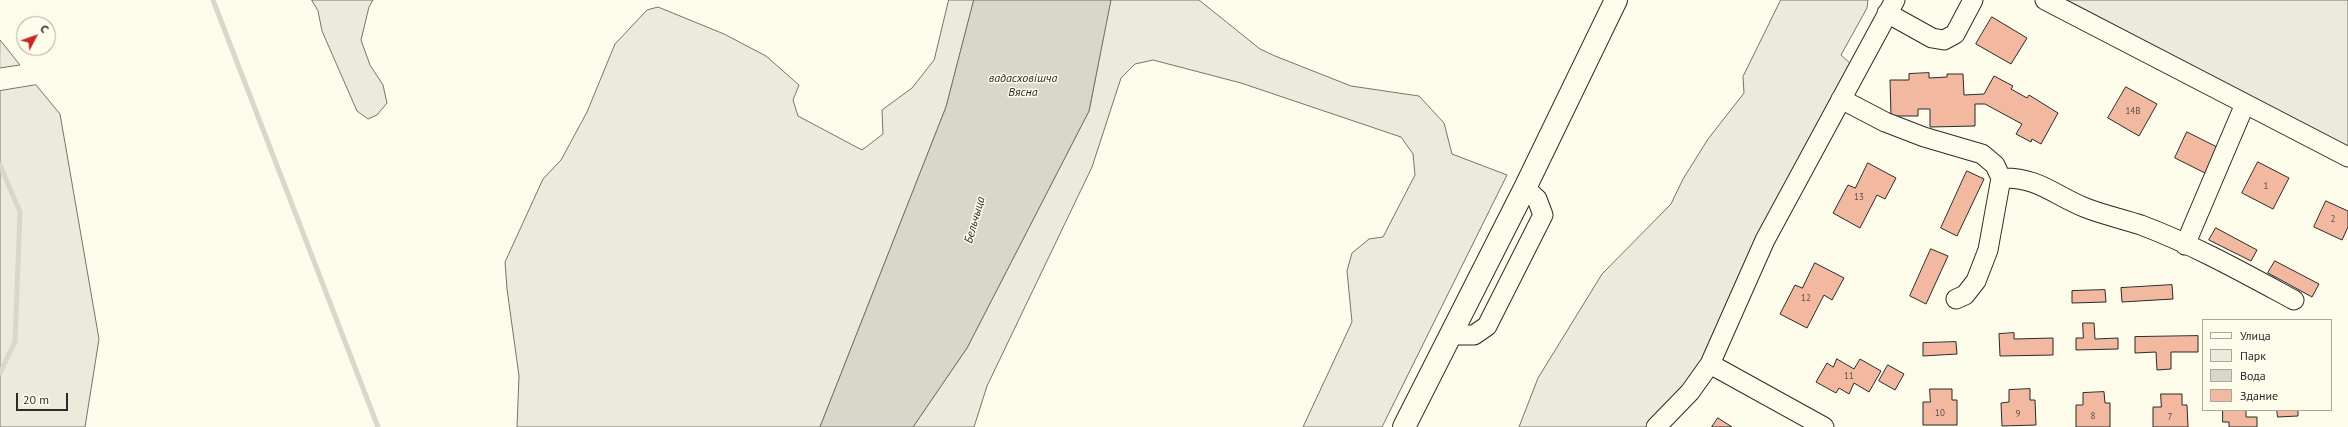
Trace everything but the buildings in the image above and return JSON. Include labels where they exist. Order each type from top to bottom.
[{"type":"main road","points":[[1404,427],[1525,188],[1616,0]]},
{"type":"street","points":[[1656,427],[1690,392],[1710,364],[1765,240],[1891,6],[1932,38],[1944,40],[1955,34],[1973,0]]},
{"type":"street","points":[[2045,0],[2348,157]]},
{"type":"street","points":[[1842,99],[1885,122],[1924,137],[1982,154],[1995,165],[2001,178],[1988,250],[1976,281],[1965,295],[1956,299]]},
{"type":"street","points":[[2185,245],[2245,104]]},
{"type":"street","points":[[2001,178],[2018,177],[2032,180],[2085,207],[2141,226],[2222,261],[2294,300]]},
{"type":"street","points":[[1450,335],[1474,335],[1482,330],[1487,326],[1505,291],[1543,215],[1537,199],[1525,188]]},
{"type":"street","points":[[1710,364],[1824,427]]},
{"type":"green space","points":[[312,0],[373,0],[369,7],[361,40],[370,65],[383,85],[387,103],[377,115],[368,119],[357,111],[322,31],[318,11]]},
{"type":"green space","points":[[949,0],[974,0],[946,107],[820,427],[517,427],[519,376],[507,289],[505,262],[543,179],[561,160],[587,112],[615,44],[647,10],[658,7],[724,34],[766,56],[799,85],[793,100],[798,116],[862,150],[883,134],[882,110],[912,88],[934,60]]},
{"type":"green space","points":[[1111,0],[1199,0],[1260,49],[1275,56],[1351,86],[1419,96],[1444,123],[1452,154],[1507,175],[1382,427],[1303,427],[1352,322],[1347,271],[1352,253],[1369,239],[1383,237],[1415,175],[1413,154],[1401,137],[1241,83],[1153,60],[1135,64],[1121,78],[1092,167],[987,386],[974,427],[913,427],[967,348],[1089,111]]},
{"type":"green space","points":[[1781,0],[1868,0],[1867,8],[1841,55],[1852,65],[1705,361],[1648,427],[1519,427],[1538,378],[1602,274],[1671,204],[1683,179],[1708,139],[1744,93],[1743,77]]},
{"type":"green space","points":[[2067,0],[2348,0],[2348,148]]},
{"type":"green space","points":[[0,40],[20,65],[0,68]]},
{"type":"green space","points":[[36,85],[60,114],[99,339],[85,427],[0,427],[0,91]]},
{"type":"water","name":"вадасховішча Вясна","points":[[974,0],[1111,0],[1089,111],[967,348],[913,427],[820,427],[946,107]]},
{"type":"waterway","points":[[213,0],[378,427]]},
{"type":"waterway","points":[[0,165],[20,212],[15,342],[0,373]]},
{"type":"water label","name":"Бельчыца","points":[[975,220]]}]
